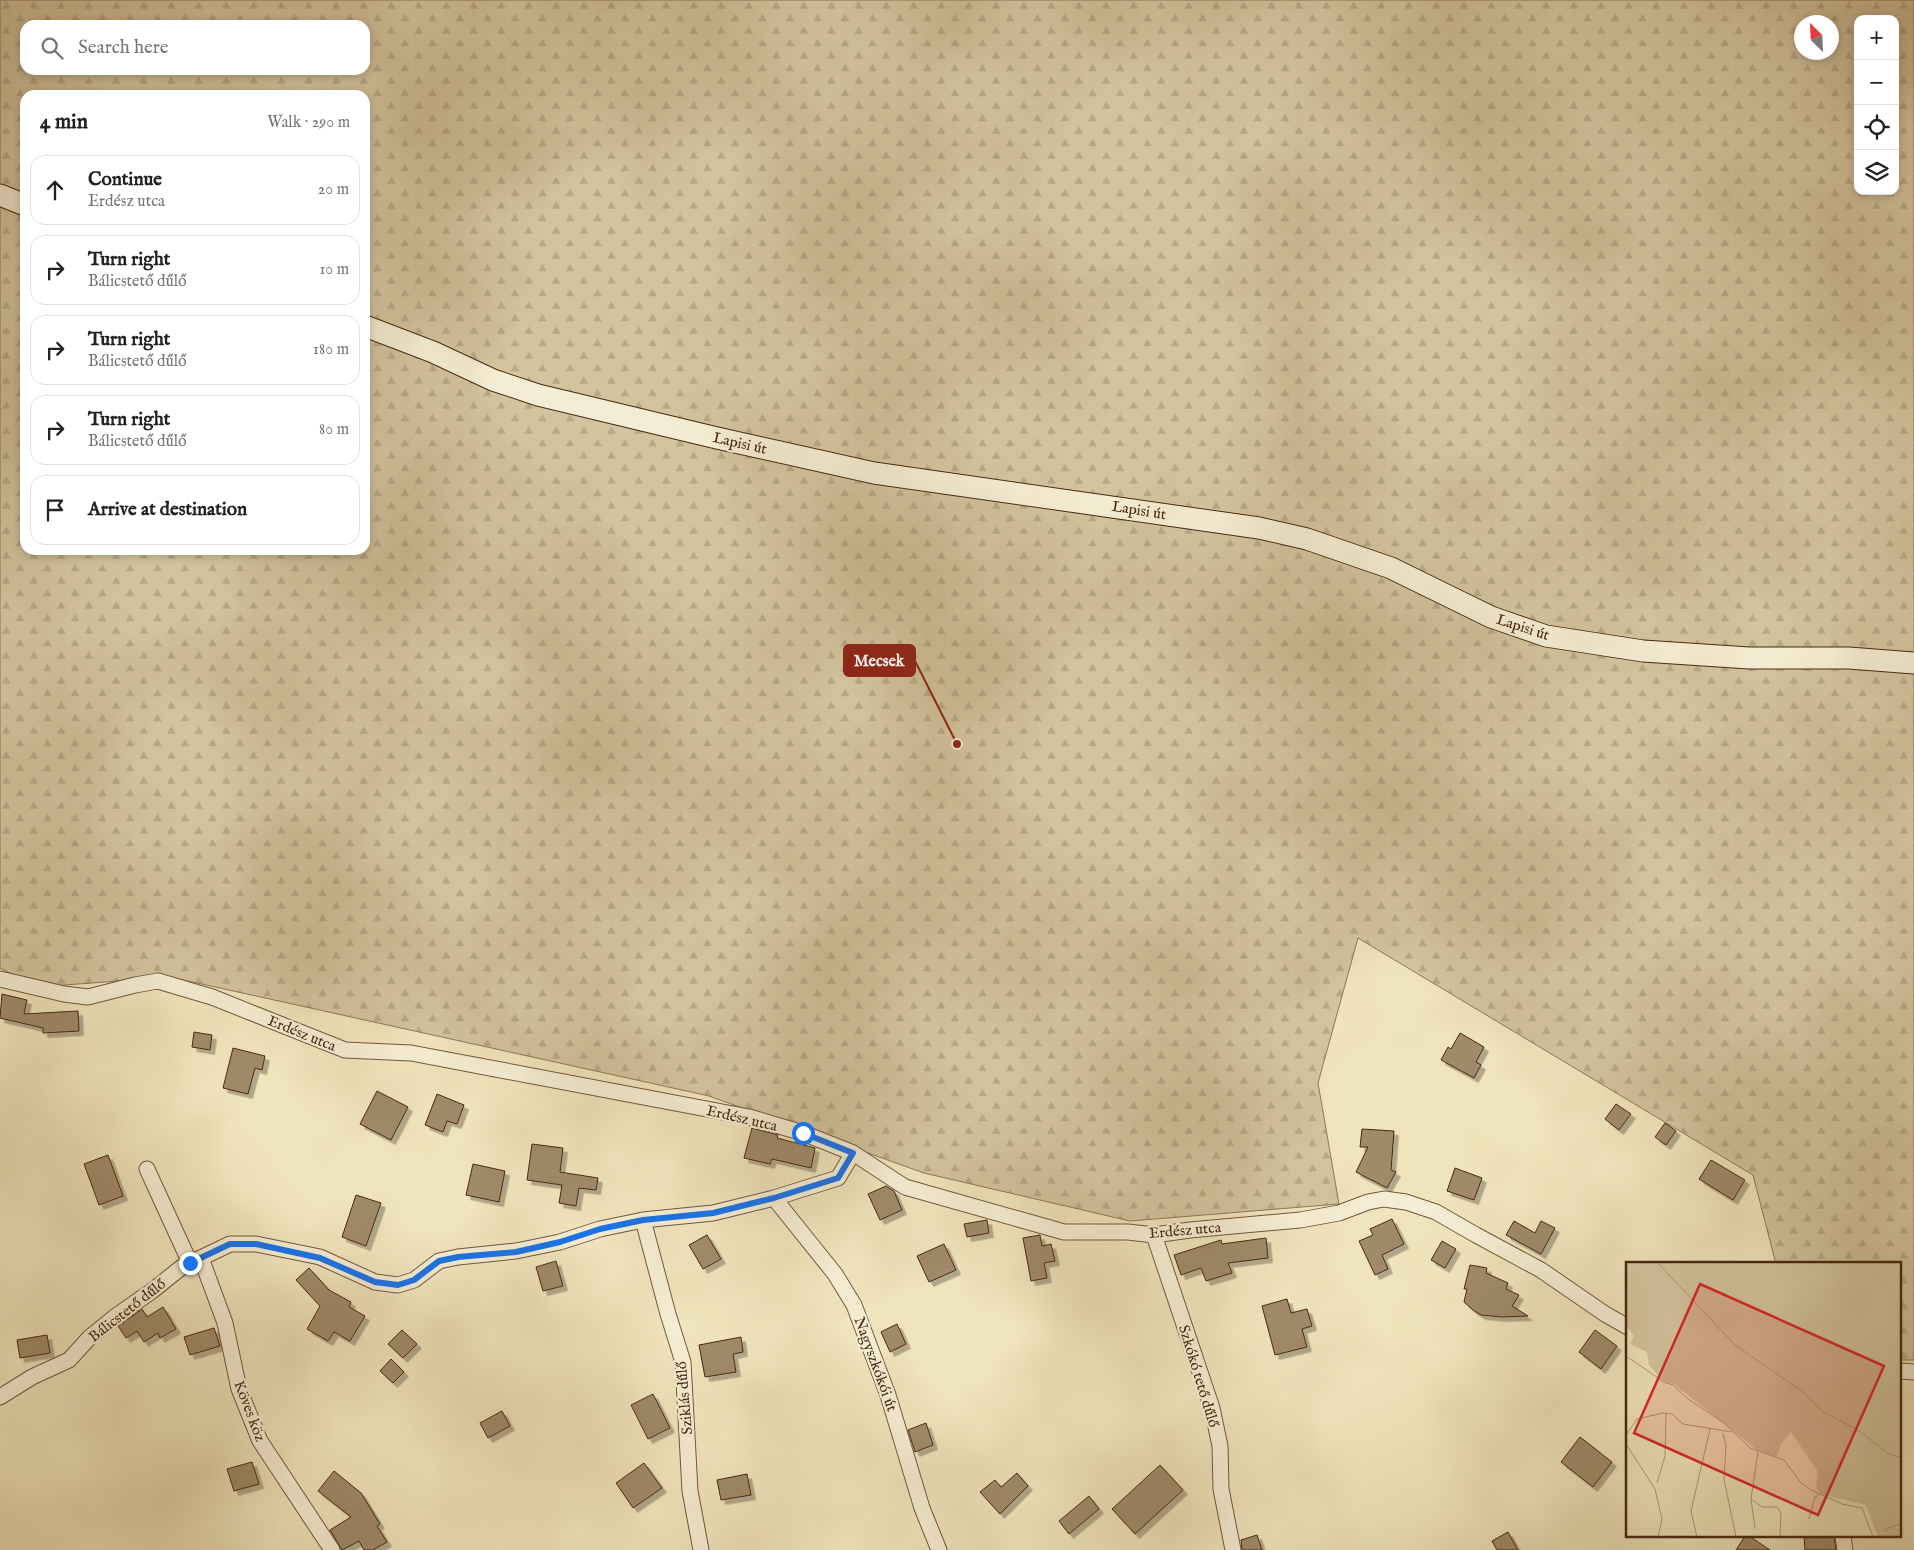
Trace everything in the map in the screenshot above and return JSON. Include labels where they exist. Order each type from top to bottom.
[{"type":"street","points":[[0,195],[20,203]]},
{"type":"street","name":"Lapisi út","points":[[370,328],[433,352],[493,380],[538,395],[717,438],[874,473],[1240,525],[1307,539],[1391,568],[1491,617],[1546,636],[1653,652],[1749,658],[1849,658],[1914,663]]},
{"type":"street","name":"Erdész utca","points":[[0,979],[64,994],[88,997],[158,981],[212,998],[344,1050],[411,1053],[749,1117],[803,1133],[853,1153],[906,1187],[1064,1232],[1128,1232],[1154,1235],[1300,1220],[1339,1213],[1368,1202],[1384,1199],[1406,1202],[1436,1212],[1541,1270],[1605,1314],[1626,1326]]},
{"type":"street","name":"Bálicstető dűlő","points":[[0,1396],[32,1377],[69,1360],[90,1337],[182,1267],[230,1244],[256,1244],[320,1258],[375,1282],[398,1285],[414,1280],[439,1261],[458,1257],[516,1252],[560,1242],[600,1229],[643,1220],[713,1213],[774,1198],[838,1178],[853,1153]]},
{"type":"street","name":"Köves köz","points":[[148,1170],[196,1260],[225,1323],[239,1389],[260,1441],[332,1550]]},
{"type":"street","name":"Nagyszkókói út","points":[[774,1198],[835,1274],[854,1305],[888,1395],[922,1508],[939,1550]]},
{"type":"street","name":"Sziklás dűlő","points":[[643,1220],[683,1362],[690,1491],[701,1550]]},
{"type":"street","name":"Szkókó tető dűlő","points":[[1154,1235],[1212,1408],[1220,1446],[1221,1489],[1233,1550]]},
{"type":"green space","points":[[0,0],[1914,0],[1914,1360],[1902,1360],[1902,1262],[1775,1262],[1753,1175],[1358,938],[1318,1083],[1339,1204],[1130,1221],[924,1173],[709,1096],[170,977],[39,987],[0,968]]},
{"type":"building","points":[[2,994],[27,1000],[24,1014],[78,1011],[79,1031],[43,1033],[43,1028],[0,1018]]},
{"type":"building","points":[[194,1032],[212,1035],[210,1050],[192,1047]]},
{"type":"building","points":[[1460,1033],[1484,1047],[1476,1062],[1481,1065],[1474,1078],[1441,1060],[1448,1047],[1451,1049]]},
{"type":"building","points":[[233,1048],[265,1056],[262,1070],[255,1068],[248,1094],[223,1088]]},
{"type":"building","points":[[377,1091],[408,1107],[391,1140],[360,1124]]},
{"type":"building","points":[[437,1094],[464,1105],[457,1124],[447,1121],[443,1132],[425,1125]]},
{"type":"building","points":[[1616,1104],[1631,1114],[1619,1130],[1605,1119]]},
{"type":"building","points":[[1665,1123],[1676,1131],[1666,1145],[1655,1137]]},
{"type":"building","points":[[752,1128],[778,1135],[777,1138],[815,1148],[811,1168],[772,1159],[770,1164],[744,1158]]},
{"type":"building","points":[[1362,1129],[1394,1131],[1391,1170],[1396,1172],[1387,1188],[1356,1172],[1368,1147],[1360,1147]]},
{"type":"building","points":[[532,1144],[563,1148],[560,1172],[598,1178],[596,1190],[579,1188],[576,1206],[559,1203],[562,1185],[527,1180]]},
{"type":"building","points":[[108,1155],[123,1196],[99,1205],[84,1164]]},
{"type":"building","points":[[1711,1160],[1745,1180],[1733,1200],[1699,1179]]},
{"type":"building","points":[[473,1164],[505,1171],[499,1202],[466,1195]]},
{"type":"building","points":[[1455,1168],[1482,1178],[1474,1200],[1447,1191]]},
{"type":"building","points":[[886,1186],[894,1191],[902,1210],[880,1220],[868,1194]]},
{"type":"building","points":[[356,1195],[381,1203],[366,1246],[342,1237]]},
{"type":"building","points":[[1392,1219],[1404,1244],[1382,1255],[1388,1269],[1375,1275],[1359,1241],[1373,1235],[1370,1229]]},
{"type":"building","points":[[987,1220],[989,1233],[967,1237],[964,1224]]},
{"type":"building","points":[[1514,1221],[1535,1233],[1541,1221],[1555,1228],[1541,1254],[1506,1235]]},
{"type":"building","points":[[707,1235],[721,1259],[703,1269],[689,1245]]},
{"type":"building","points":[[1040,1235],[1042,1246],[1051,1244],[1055,1261],[1044,1263],[1047,1278],[1031,1281],[1023,1238]]},
{"type":"building","points":[[1266,1238],[1268,1258],[1228,1263],[1232,1273],[1206,1281],[1201,1268],[1181,1275],[1174,1255],[1221,1240],[1222,1244]]},
{"type":"building","points":[[1442,1241],[1456,1249],[1445,1268],[1431,1260]]},
{"type":"building","points":[[944,1244],[956,1270],[929,1282],[917,1256]]},
{"type":"building","points":[[556,1261],[563,1286],[543,1291],[536,1267]]},
{"type":"building","points":[[1470,1265],[1487,1268],[1486,1273],[1508,1283],[1506,1289],[1519,1295],[1512,1306],[1528,1316],[1502,1317],[1481,1315],[1473,1310],[1464,1302],[1467,1289],[1464,1289]]},
{"type":"building","points":[[309,1268],[329,1290],[351,1302],[349,1307],[365,1316],[350,1341],[334,1332],[328,1341],[307,1329],[320,1306],[296,1280]]},
{"type":"building","points":[[1287,1299],[1291,1313],[1307,1309],[1312,1326],[1302,1329],[1307,1347],[1275,1355],[1262,1306]]},
{"type":"building","points":[[163,1307],[176,1329],[160,1338],[158,1333],[144,1342],[137,1331],[126,1338],[118,1326],[142,1309],[147,1317]]},
{"type":"building","points":[[897,1324],[906,1344],[890,1352],[881,1332]]},
{"type":"building","points":[[214,1328],[220,1346],[190,1355],[184,1337]]},
{"type":"building","points":[[402,1330],[417,1344],[403,1358],[388,1344]]},
{"type":"building","points":[[1595,1330],[1617,1346],[1601,1369],[1579,1352]]},
{"type":"building","points":[[47,1335],[50,1353],[20,1358],[17,1340]]},
{"type":"building","points":[[741,1337],[743,1352],[733,1354],[736,1372],[705,1377],[699,1345]]},
{"type":"building","points":[[391,1359],[404,1372],[393,1383],[380,1371]]},
{"type":"building","points":[[653,1394],[670,1428],[648,1439],[631,1405]]},
{"type":"building","points":[[502,1411],[510,1426],[488,1438],[480,1423]]},
{"type":"building","points":[[926,1423],[933,1445],[915,1452],[908,1430]]},
{"type":"building","points":[[1580,1437],[1612,1462],[1593,1487],[1561,1462]]},
{"type":"building","points":[[252,1462],[259,1484],[234,1491],[227,1469]]},
{"type":"building","points":[[644,1463],[662,1488],[633,1508],[616,1483]]},
{"type":"building","points":[[1160,1465],[1183,1490],[1135,1534],[1112,1509]]},
{"type":"building","points":[[334,1471],[361,1493],[380,1524],[377,1526],[387,1542],[373,1550],[364,1550],[359,1541],[342,1550],[330,1530],[351,1517],[318,1491]]},
{"type":"building","points":[[1017,1473],[1028,1486],[1000,1514],[980,1492],[995,1480],[1001,1487]]},
{"type":"building","points":[[747,1474],[751,1495],[721,1500],[717,1480]]},
{"type":"building","points":[[1089,1496],[1099,1509],[1069,1534],[1059,1521]]},
{"type":"building","points":[[1508,1532],[1518,1550],[1497,1550],[1492,1541]]},
{"type":"building","points":[[1257,1535],[1262,1550],[1242,1550],[1241,1540]]},
{"type":"building","points":[[1744,1538],[1752,1538],[1770,1550],[1736,1550]]},
{"type":"building","points":[[1804,1538],[1834,1538],[1836,1550],[1805,1550]]},
{"type":"place","name":"Mecsek","points":[[957,744]]},
{"type":"route","points":[[190,1263],[230,1244],[256,1244],[320,1258],[375,1282],[398,1285],[414,1280],[439,1261],[458,1257],[516,1252],[560,1242],[600,1229],[643,1220],[713,1213],[774,1198],[838,1178],[853,1153],[803,1133]]}]
